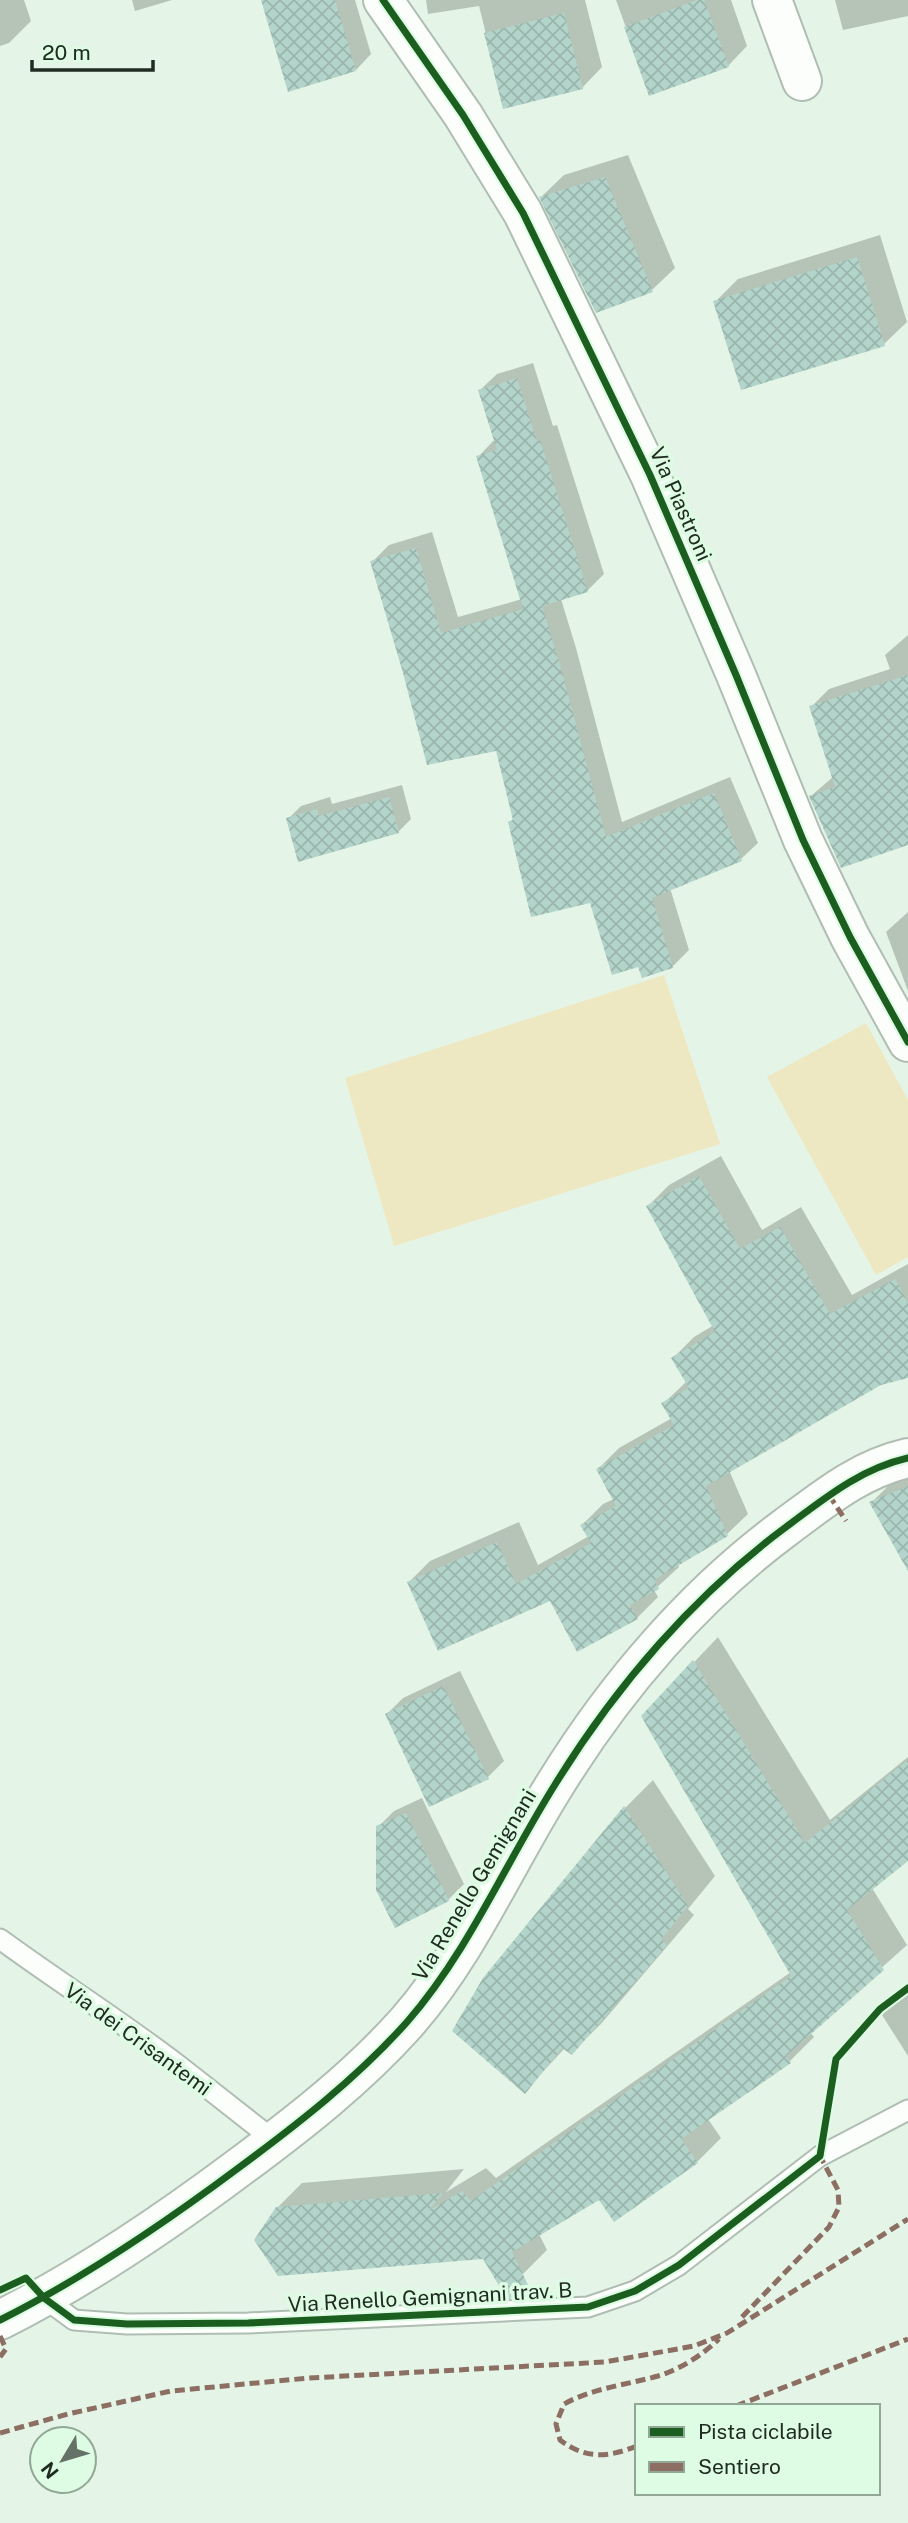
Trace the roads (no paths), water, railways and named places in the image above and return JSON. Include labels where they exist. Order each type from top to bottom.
[{"type":"street","name":"Via Piastroni","points":[[383,0],[463,115],[523,213],[650,475],[803,840],[850,937],[908,1042]]},
{"type":"street","points":[[772,0],[802,81]]},
{"type":"street","name":"Via Renello Gemignani","points":[[0,2320],[44,2298],[120,2252],[181,2210],[333,2096],[407,2022],[458,1953],[555,1783],[601,1714],[630,1679],[724,1577],[770,1539],[838,1508],[856,1477],[886,1463],[908,1458]]},
{"type":"lane","name":"Via dei Crisantemi","points":[[0,1939],[184,2069],[206,2089],[275,2140]]},
{"type":"lane","name":"Via Renello Gemignani trav. B","points":[[44,2298],[74,2320],[127,2324],[248,2323],[587,2307],[635,2291],[679,2265],[820,2156],[908,2110]]}]
